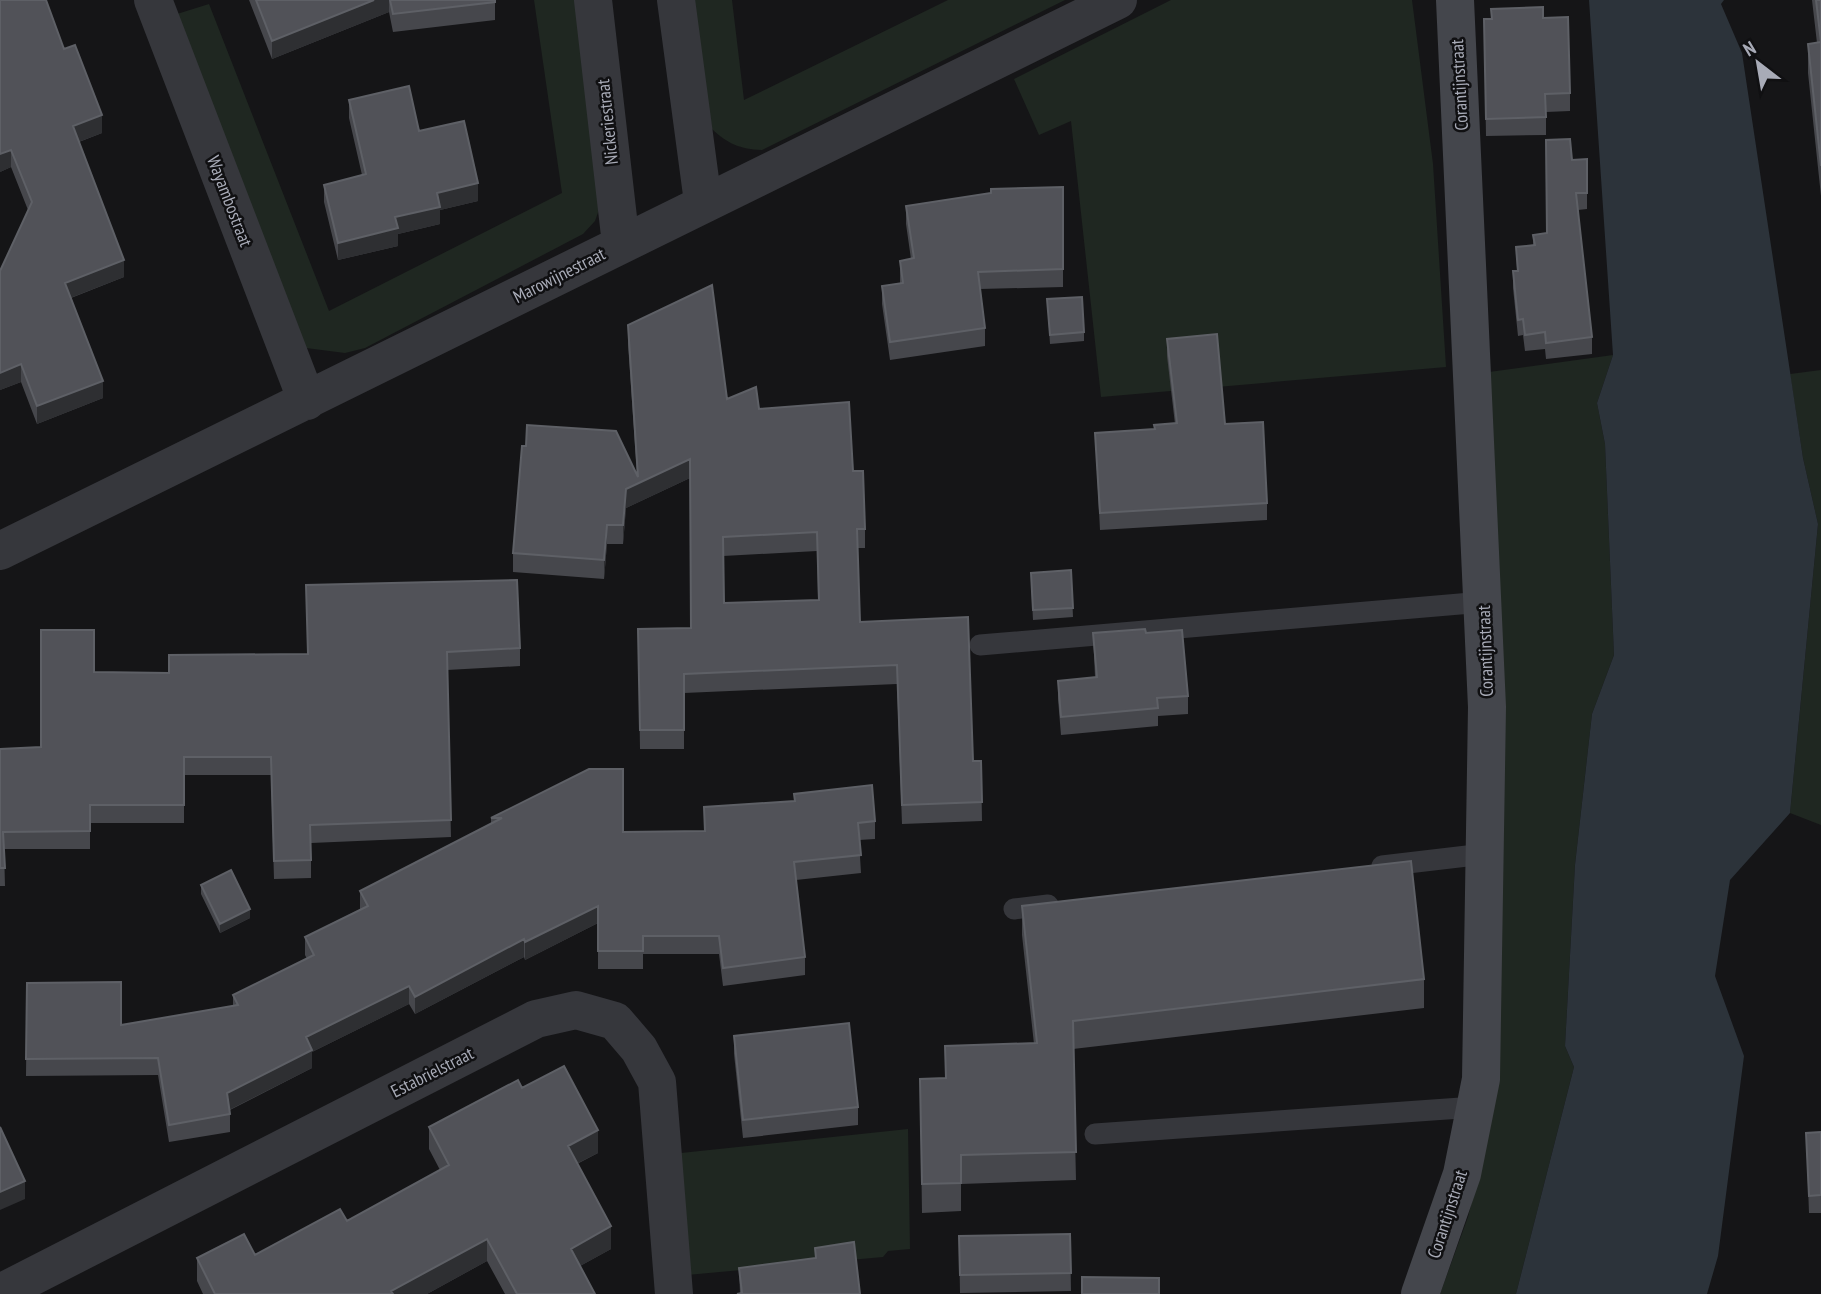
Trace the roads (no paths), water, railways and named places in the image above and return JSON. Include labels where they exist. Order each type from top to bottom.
[{"type":"street","name":"Wayambostraat","points":[[153,0],[307,401]]},
{"type":"street","name":"Nickeriestraat","points":[[593,0],[621,244]]},
{"type":"street","points":[[676,0],[703,202]]},
{"type":"street","name":"Marowijnestraat","points":[[0,551],[307,401],[703,202],[1118,0]]},
{"type":"street","name":"Corantijnstraat","points":[[1420,1294],[1462,1174],[1481,1079],[1487,707],[1455,0]]},
{"type":"street","name":"Estabrielstraat","points":[[0,1293],[536,1019],[576,1010],[615,1021],[639,1049],[657,1082],[674,1294]]},
{"type":"lane","points":[[980,645],[1483,602]]},
{"type":"lane","points":[[1367,868],[1484,854]]},
{"type":"lane","points":[[1014,909],[1068,902]]},
{"type":"lane","points":[[1095,1134],[1475,1107]]}]
